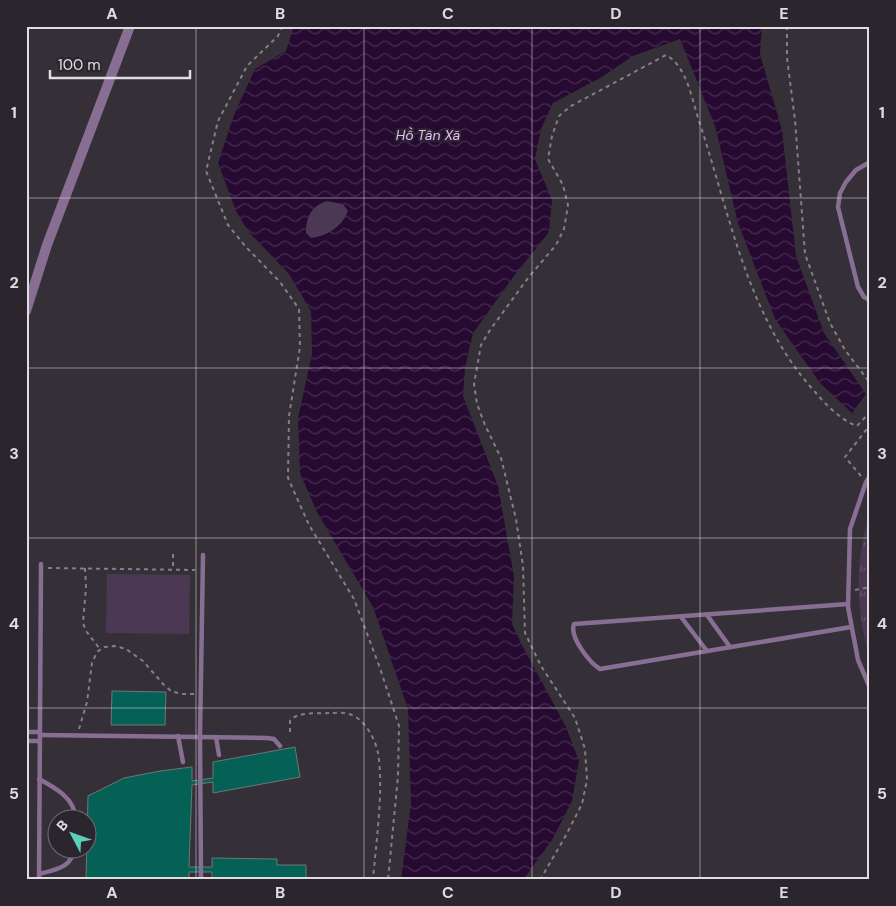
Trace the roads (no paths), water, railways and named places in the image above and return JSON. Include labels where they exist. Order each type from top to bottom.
[{"type":"street","points":[[26,311],[47,245],[130,26]]},
{"type":"lane","points":[[870,162],[856,170],[846,182],[840,194],[838,207],[858,287],[864,297],[870,300]]},
{"type":"lane","points":[[870,476],[866,482],[850,529],[848,590],[848,604],[858,660],[870,688]]},
{"type":"lane","points":[[201,880],[200,736],[203,555]]},
{"type":"lane","points":[[38,880],[41,564]]},
{"type":"lane","points":[[848,604],[574,624],[572,628],[575,639],[582,650],[600,669],[852,627]]},
{"type":"lane","points":[[707,615],[730,647]]},
{"type":"lane","points":[[681,617],[707,651]]},
{"type":"lane","points":[[26,732],[40,734],[268,738],[274,739],[280,746]]},
{"type":"lane","points":[[178,736],[183,762]]},
{"type":"lane","points":[[216,737],[219,755]]},
{"type":"lane","points":[[26,741],[40,741]]},
{"type":"lane","points":[[39,779],[58,789],[73,808]]},
{"type":"lane","points":[[39,874],[57,870],[69,863],[73,858]]},
{"type":"water","name":"Hồ Tân Xã","points":[[294,26],[762,26],[760,54],[782,130],[796,256],[824,333],[866,394],[852,413],[820,383],[775,319],[738,223],[715,126],[680,39],[633,56],[602,77],[553,103],[541,129],[535,159],[552,200],[549,232],[514,276],[473,333],[465,368],[463,396],[498,486],[514,576],[512,624],[566,727],[579,761],[572,801],[552,840],[523,880],[401,880],[411,803],[408,709],[373,607],[317,512],[300,473],[298,418],[312,354],[311,311],[289,274],[248,231],[236,211],[218,163],[234,115],[255,69],[286,51]],"holes":[[[327,201],[343,204],[348,211],[342,222],[333,230],[311,238],[306,233],[308,217],[313,209]]]}]
